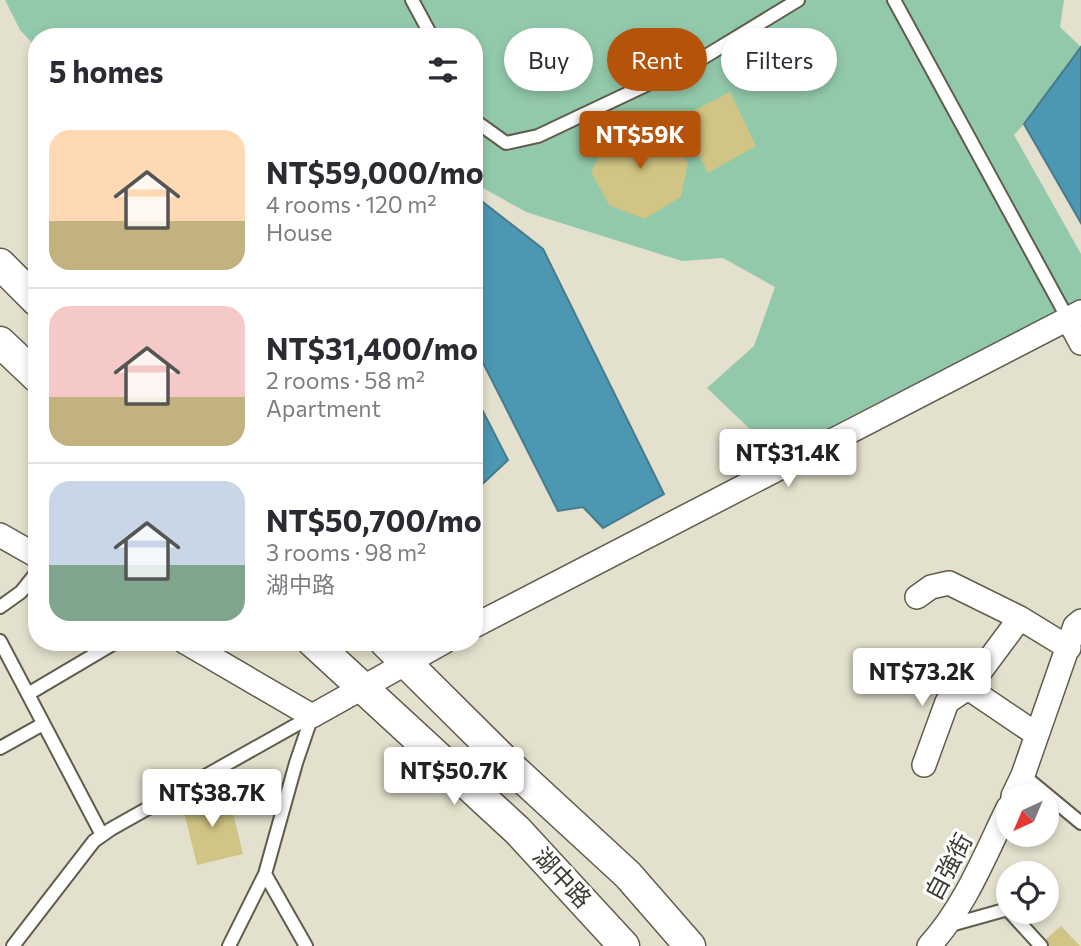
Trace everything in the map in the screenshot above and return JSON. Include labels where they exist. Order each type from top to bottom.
[{"type":"street","points":[[0,264],[28,291]]},
{"type":"street","points":[[483,621],[1075,316],[1081,343]]},
{"type":"street","points":[[0,342],[28,368]]},
{"type":"street","points":[[0,535],[28,551]]},
{"type":"street","points":[[917,597],[931,587],[949,583],[1020,618],[1069,648]]},
{"type":"street","points":[[924,765],[947,702],[968,688],[1020,618]]},
{"type":"street","points":[[1019,784],[1075,626],[1081,621]]},
{"type":"street","points":[[200,651],[312,716],[362,689],[395,652]]},
{"type":"street","name":"湖中路","points":[[322,651],[517,830],[624,946]]},
{"type":"street","name":"湖中路","points":[[395,652],[511,767],[628,875],[690,946]]},
{"type":"street","points":[[968,688],[1036,734]]},
{"type":"street","name":"自強街","points":[[929,946],[947,926],[996,832]]},
{"type":"lane","points":[[412,0],[427,28]]},
{"type":"lane","points":[[483,127],[506,144],[538,136],[701,60],[798,0]]},
{"type":"lane","points":[[894,0],[1075,316]]},
{"type":"lane","points":[[0,607],[21,592],[28,583]]},
{"type":"lane","points":[[0,641],[102,835]]},
{"type":"lane","points":[[28,694],[101,651]]},
{"type":"lane","points":[[13,946],[82,855],[102,835],[312,716]]},
{"type":"lane","points":[[229,946],[265,874],[312,716]]},
{"type":"lane","points":[[0,748],[43,724]]},
{"type":"lane","points":[[1023,775],[1081,822]]},
{"type":"lane","points":[[265,874],[306,946]]},
{"type":"lane","points":[[947,926],[996,914]]},
{"type":"lane","points":[[1021,924],[1041,946]]},
{"type":"green space","points":[[5,0],[1064,0],[1060,27],[1081,47],[1081,61],[1014,135],[1081,254],[1081,318],[794,471],[707,388],[754,346],[775,287],[723,258],[682,261],[526,212],[483,188],[483,28],[28,28],[28,38],[20,30]]},
{"type":"water","points":[[1081,47],[1081,223],[1024,124]]},
{"type":"water","points":[[483,202],[543,249],[664,494],[603,528],[583,507],[558,511],[483,363]]},
{"type":"water","points":[[483,411],[508,460],[483,484]]},
{"type":"building","points":[[730,92],[756,146],[708,173],[680,118]]},
{"type":"building","points":[[638,123],[669,137],[688,162],[681,197],[644,219],[609,205],[591,172],[608,139]]},
{"type":"building","points":[[228,793],[243,854],[197,865],[182,804]]},
{"type":"building","points":[[1061,926],[1080,946],[1049,946],[1044,941]]}]
